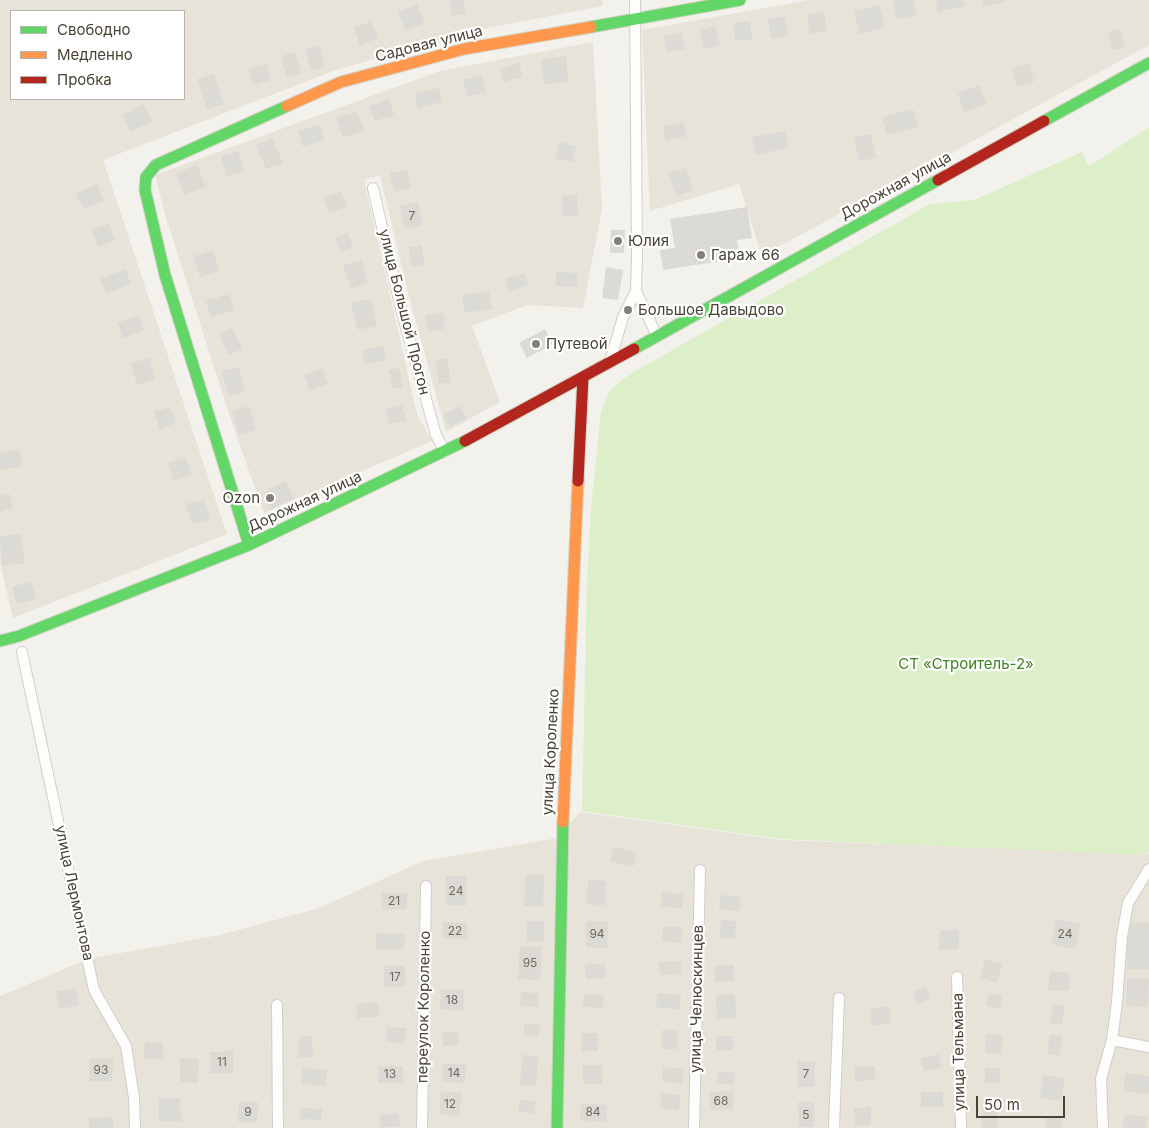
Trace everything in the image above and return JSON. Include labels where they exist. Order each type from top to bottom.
[{"type":"street","points":[[610,362],[623,317],[636,291],[635,0]]},
{"type":"street","name":"Садовая улица","points":[[146,177],[156,165],[341,82],[464,49],[635,17],[740,0]]},
{"type":"street","name":"Дорожная улица","points":[[0,641],[19,636],[249,545],[445,452],[1149,63]]},
{"type":"street","name":"Дорожная улица","points":[[146,177],[145,190],[165,274],[249,545]]},
{"type":"street","name":"улица Большой Прогон","points":[[373,188],[402,312],[436,435],[445,452]]},
{"type":"street","points":[[636,291],[657,336]]},
{"type":"street","name":"улица Короленко","points":[[558,1128],[560,863],[583,377]]},
{"type":"street","name":"улица Лермонтова","points":[[22,652],[94,990],[126,1046],[134,1098],[135,1128]]},
{"type":"street","name":"улица Челюскинцев","points":[[694,1128],[700,870]]},
{"type":"street","points":[[1103,1128],[1101,1079],[1112,1040],[1128,903],[1146,879],[1149,870]]},
{"type":"street","name":"переулок Короленко","points":[[422,1128],[426,886]]},
{"type":"street","name":"улица Тельмана","points":[[957,977],[961,1128]]},
{"type":"street","points":[[834,1128],[839,998]]},
{"type":"street","points":[[277,1005],[278,1128]]},
{"type":"street","points":[[1112,1040],[1149,1047]]},
{"type":"shaded area","points":[[0,0],[602,0],[603,6],[467,32],[336,70],[103,160],[227,534],[13,618],[0,563]]},
{"type":"shaded area","points":[[809,0],[1149,0],[1149,45],[762,256],[739,184],[650,211],[642,30]]},
{"type":"shaded area","points":[[593,42],[602,209],[583,308],[527,305],[472,326],[500,402],[446,432],[407,289],[380,175],[364,180],[417,414],[432,441],[264,513],[232,423],[166,218],[155,175],[440,71]]},
{"type":"shaded area","points":[[580,812],[781,840],[1149,853],[1149,1128],[0,1128],[0,996],[88,959],[220,935],[319,908],[423,861],[557,838]]},
{"type":"green space","name":"СТ «Строитель-2»","points":[[1149,127],[1149,851],[1142,855],[781,839],[582,811],[587,583],[591,507],[601,412],[610,390],[630,374],[930,204],[974,200],[1082,152],[1088,167]]},
{"type":"building","points":[[449,0],[463,0],[466,14],[452,16]]},
{"type":"building","points":[[913,0],[917,15],[897,19],[893,2]]},
{"type":"building","points":[[936,0],[963,0],[964,6],[938,12]]},
{"type":"building","points":[[982,0],[1006,0],[1006,2],[983,7]]},
{"type":"building","points":[[417,4],[425,23],[405,30],[398,12]]},
{"type":"building","points":[[879,5],[885,28],[859,34],[854,11]]},
{"type":"building","points":[[824,12],[827,31],[810,34],[807,15]]},
{"type":"building","points":[[785,16],[788,36],[771,39],[768,19]]},
{"type":"building","points":[[371,21],[378,38],[360,45],[354,28]]},
{"type":"building","points":[[750,21],[752,39],[735,41],[733,23]]},
{"type":"building","points":[[715,26],[720,45],[704,49],[700,30]]},
{"type":"building","points":[[1120,29],[1125,47],[1113,50],[1108,32]]},
{"type":"building","points":[[682,32],[685,49],[667,52],[664,36]]},
{"type":"building","points":[[319,46],[325,68],[311,71],[306,49]]},
{"type":"building","points":[[295,52],[301,73],[287,77],[281,56]]},
{"type":"building","points":[[566,56],[568,82],[544,84],[541,59]]},
{"type":"building","points":[[519,63],[523,77],[504,82],[500,68]]},
{"type":"building","points":[[1029,63],[1034,82],[1017,86],[1012,68]]},
{"type":"building","points":[[267,64],[271,80],[253,85],[248,69]]},
{"type":"building","points":[[214,74],[224,104],[207,109],[197,79]]},
{"type":"building","points":[[482,75],[486,92],[467,97],[463,80]]},
{"type":"building","points":[[979,85],[986,104],[964,112],[958,93]]},
{"type":"building","points":[[439,88],[442,102],[418,108],[415,93]]},
{"type":"building","points":[[389,99],[394,115],[375,121],[369,106]]},
{"type":"building","points":[[143,104],[152,121],[131,132],[123,115]]},
{"type":"building","points":[[913,109],[918,127],[887,135],[882,117]]},
{"type":"building","points":[[357,111],[364,130],[343,138],[336,118]]},
{"type":"building","points":[[683,122],[686,136],[666,141],[663,126]]},
{"type":"building","points":[[320,124],[325,140],[303,147],[298,131]]},
{"type":"building","points":[[785,131],[788,148],[755,155],[752,137]]},
{"type":"building","points":[[871,134],[876,158],[859,161],[854,137]]},
{"type":"building","points":[[272,138],[283,163],[266,169],[256,145]]},
{"type":"building","points":[[559,142],[576,146],[573,162],[555,159]]},
{"type":"building","points":[[238,151],[244,171],[227,177],[221,156]]},
{"type":"building","points":[[197,165],[206,187],[184,195],[176,173]]},
{"type":"building","points":[[686,168],[693,190],[676,196],[669,173]]},
{"type":"building","points":[[407,169],[411,188],[394,192],[390,173]]},
{"type":"building","points":[[97,184],[104,201],[83,209],[76,193]]},
{"type":"building","points":[[341,191],[347,207],[329,213],[323,198]]},
{"type":"building","points":[[577,195],[578,216],[563,217],[562,196]]},
{"type":"building","points":[[418,202],[423,225],[405,229],[400,206]]},
{"type":"building","points":[[747,207],[752,238],[737,240],[740,258],[663,270],[660,250],[675,248],[670,219]]},
{"type":"building","points":[[109,223],[115,240],[98,247],[92,230]]},
{"type":"building","name":"Юлия","points":[[611,230],[625,230],[624,253],[610,253]]},
{"type":"building","points":[[348,233],[353,248],[340,252],[335,237]]},
{"type":"building","points":[[422,245],[424,265],[411,267],[409,247]]},
{"type":"building","points":[[213,251],[219,271],[200,277],[193,256]]},
{"type":"building","points":[[361,260],[368,283],[351,289],[343,265]]},
{"type":"building","points":[[606,267],[623,270],[618,300],[602,298]]},
{"type":"building","points":[[125,269],[131,284],[106,294],[100,279]]},
{"type":"building","points":[[556,272],[578,273],[577,287],[556,286]]},
{"type":"building","points":[[525,273],[528,285],[509,291],[505,278]]},
{"type":"building","points":[[489,291],[492,309],[465,313],[462,295]]},
{"type":"building","points":[[229,294],[234,310],[211,317],[206,301]]},
{"type":"building","points":[[371,299],[377,326],[358,330],[351,303]]},
{"type":"building","points":[[443,313],[445,329],[427,331],[425,315]]},
{"type":"building","points":[[139,315],[144,330],[123,338],[117,323]]},
{"type":"building","points":[[232,328],[242,349],[228,355],[219,334]]},
{"type":"building","name":"Путевой","points":[[545,329],[553,344],[527,358],[519,343]]},
{"type":"building","points":[[383,346],[386,360],[365,364],[362,350]]},
{"type":"building","points":[[149,358],[155,380],[137,385],[131,363]]},
{"type":"building","points":[[447,358],[451,382],[439,384],[435,360]]},
{"type":"building","points":[[239,367],[245,392],[228,396],[222,371]]},
{"type":"building","points":[[322,368],[328,384],[310,391],[304,375]]},
{"type":"building","points":[[399,368],[403,387],[393,389],[388,370]]},
{"type":"building","points":[[402,405],[406,420],[389,424],[386,409]]},
{"type":"building","points":[[249,406],[256,430],[239,435],[232,411]]},
{"type":"building","points":[[460,406],[467,418],[450,427],[443,415]]},
{"type":"building","points":[[170,407],[176,423],[160,429],[154,412]]},
{"type":"building","points":[[19,449],[22,467],[0,470],[0,452]]},
{"type":"building","points":[[186,457],[192,475],[174,481],[168,463]]},
{"type":"building","points":[[285,481],[294,498],[270,510],[262,493]]},
{"type":"building","points":[[10,494],[13,508],[0,512],[0,496]]},
{"type":"building","points":[[204,499],[210,519],[192,524],[186,504]]},
{"type":"building","points":[[20,534],[25,563],[2,566],[0,537]]},
{"type":"building","points":[[31,582],[36,599],[17,604],[12,587]]},
{"type":"building","points":[[613,847],[637,852],[633,867],[610,861]]},
{"type":"building","points":[[526,874],[544,875],[543,907],[524,906]]},
{"type":"building","points":[[446,876],[467,876],[466,906],[446,905]]},
{"type":"building","points":[[588,880],[606,881],[605,905],[586,904]]},
{"type":"building","points":[[662,892],[683,894],[682,908],[661,907]]},
{"type":"building","points":[[382,893],[407,893],[407,909],[382,910]]},
{"type":"building","points":[[720,895],[741,897],[739,911],[719,909]]},
{"type":"building","points":[[1056,919],[1080,924],[1075,949],[1051,944]]},
{"type":"building","points":[[721,920],[736,921],[735,939],[720,938]]},
{"type":"building","points":[[526,921],[544,921],[544,941],[527,942]]},
{"type":"building","points":[[586,921],[608,922],[607,948],[586,947]]},
{"type":"building","points":[[443,922],[467,923],[467,939],[443,939]]},
{"type":"building","points":[[1127,923],[1149,923],[1149,969],[1127,969]]},
{"type":"building","points":[[663,926],[682,927],[681,943],[662,941]]},
{"type":"building","points":[[940,930],[959,930],[959,949],[939,949]]},
{"type":"building","points":[[376,933],[405,934],[404,949],[376,949]]},
{"type":"building","points":[[520,946],[542,947],[540,980],[518,979]]},
{"type":"building","points":[[985,959],[1002,964],[997,983],[980,978]]},
{"type":"building","points":[[681,961],[682,974],[660,975],[659,962]]},
{"type":"building","points":[[605,964],[605,978],[586,979],[585,965]]},
{"type":"building","points":[[715,965],[734,965],[734,981],[715,982]]},
{"type":"building","points":[[384,966],[405,966],[405,987],[384,987]]},
{"type":"building","points":[[1050,971],[1070,973],[1069,991],[1048,990]]},
{"type":"building","points":[[1127,979],[1149,979],[1148,1007],[1126,1006]]},
{"type":"building","points":[[926,987],[931,999],[917,1004],[913,992]]},
{"type":"building","points":[[75,988],[79,1005],[60,1009],[56,992]]},
{"type":"building","points":[[441,989],[465,990],[463,1011],[440,1009]]},
{"type":"building","points":[[521,992],[539,993],[538,1007],[520,1006]]},
{"type":"building","points":[[658,993],[681,995],[680,1010],[656,1007]]},
{"type":"building","points":[[584,994],[604,995],[603,1008],[583,1007]]},
{"type":"building","points":[[735,994],[736,1018],[717,1019],[716,995]]},
{"type":"building","points":[[988,994],[1002,996],[1000,1008],[986,1006]]},
{"type":"building","points":[[378,1002],[379,1017],[357,1018],[357,1004]]},
{"type":"building","points":[[1053,1004],[1065,1006],[1062,1025],[1050,1023]]},
{"type":"building","points":[[889,1006],[891,1023],[872,1026],[870,1009]]},
{"type":"building","points":[[524,1024],[540,1025],[539,1037],[523,1036]]},
{"type":"building","points":[[387,1027],[406,1028],[404,1043],[386,1042]]},
{"type":"building","points":[[662,1030],[678,1030],[677,1049],[662,1049]]},
{"type":"building","points":[[443,1031],[459,1032],[458,1046],[443,1046]]},
{"type":"building","points":[[582,1033],[598,1033],[598,1051],[582,1051]]},
{"type":"building","points":[[986,1034],[1003,1035],[1001,1054],[985,1053]]},
{"type":"building","points":[[1050,1034],[1062,1036],[1059,1056],[1047,1054]]},
{"type":"building","points":[[312,1036],[313,1057],[299,1057],[299,1037]]},
{"type":"building","points":[[716,1036],[733,1036],[733,1050],[716,1050]]},
{"type":"building","points":[[145,1042],[163,1043],[163,1059],[144,1059]]},
{"type":"building","points":[[233,1051],[233,1073],[210,1073],[210,1052]]},
{"type":"building","points":[[939,1054],[942,1067],[924,1071],[921,1058]]},
{"type":"building","points":[[522,1055],[538,1056],[536,1086],[520,1085]]},
{"type":"building","points":[[180,1058],[199,1059],[198,1083],[180,1082]]},
{"type":"building","points":[[89,1059],[113,1059],[112,1081],[89,1081]]},
{"type":"building","points":[[798,1061],[815,1062],[814,1087],[797,1087]]},
{"type":"building","points":[[443,1064],[466,1064],[465,1083],[442,1082]]},
{"type":"building","points":[[583,1065],[602,1065],[602,1084],[583,1084]]},
{"type":"building","points":[[378,1066],[403,1066],[403,1083],[378,1083]]},
{"type":"building","points":[[855,1066],[875,1066],[875,1080],[855,1081]]},
{"type":"building","points":[[663,1067],[684,1069],[682,1084],[662,1081]]},
{"type":"building","points":[[303,1068],[327,1070],[326,1086],[301,1084]]},
{"type":"building","points":[[985,1068],[1001,1068],[1000,1083],[985,1083]]},
{"type":"building","points":[[719,1071],[735,1073],[733,1085],[717,1083]]},
{"type":"building","points":[[1125,1073],[1149,1076],[1149,1094],[1123,1091]]},
{"type":"building","points":[[1043,1075],[1064,1078],[1062,1101],[1040,1098]]},
{"type":"building","points":[[441,1091],[462,1093],[459,1116],[439,1114]]},
{"type":"building","points":[[733,1091],[733,1109],[710,1110],[709,1092]]},
{"type":"building","points":[[921,1092],[943,1092],[943,1107],[921,1107]]},
{"type":"building","points":[[661,1093],[680,1095],[679,1110],[660,1108]]},
{"type":"building","points":[[159,1098],[180,1098],[181,1121],[159,1122]]},
{"type":"building","points":[[519,1100],[535,1101],[534,1113],[519,1112]]},
{"type":"building","points":[[239,1102],[258,1102],[257,1122],[238,1122]]},
{"type":"building","points":[[798,1102],[814,1102],[814,1127],[799,1127]]},
{"type":"building","points":[[581,1103],[607,1105],[606,1122],[580,1120]]},
{"type":"building","points":[[982,1103],[998,1103],[997,1128],[981,1127]]},
{"type":"building","points":[[871,1107],[871,1125],[855,1126],[854,1108]]},
{"type":"building","points":[[301,1108],[322,1109],[321,1120],[300,1119]]},
{"type":"building","points":[[398,1113],[400,1126],[381,1128],[379,1115]]},
{"type":"building","points":[[1124,1115],[1147,1116],[1146,1128],[1123,1128]]},
{"type":"building","points":[[1046,1116],[1062,1117],[1061,1128],[1045,1128]]},
{"type":"building","points":[[113,1117],[113,1128],[89,1128],[89,1118]]},
{"type":"traffic: fast","points":[[591,27],[740,0]]},
{"type":"traffic: fast","points":[[1044,121],[1149,63]]},
{"type":"traffic: fast","points":[[249,545],[165,275],[145,190],[146,177],[156,165],[287,106]]},
{"type":"traffic: fast","points":[[634,349],[938,180]]},
{"type":"traffic: fast","points":[[0,641],[19,636],[249,545],[465,441]]},
{"type":"traffic: fast","points":[[557,1128],[563,822]]},
{"type":"traffic: slow","points":[[287,106],[341,82],[464,49],[591,27]]},
{"type":"traffic: slow","points":[[563,822],[578,481]]},
{"type":"traffic: jam","points":[[938,180],[1044,121]]},
{"type":"traffic: jam","points":[[465,441],[634,349]]},
{"type":"traffic: jam","points":[[578,481],[583,377]]},
{"type":"place","name":"Юлия","points":[[618,241]]},
{"type":"place","name":"Гараж 66","points":[[701,255]]},
{"type":"place","name":"Большое Давыдово","points":[[628,310]]},
{"type":"place","name":"Путевой","points":[[536,344]]},
{"type":"place","name":"Ozon","points":[[270,498]]}]
